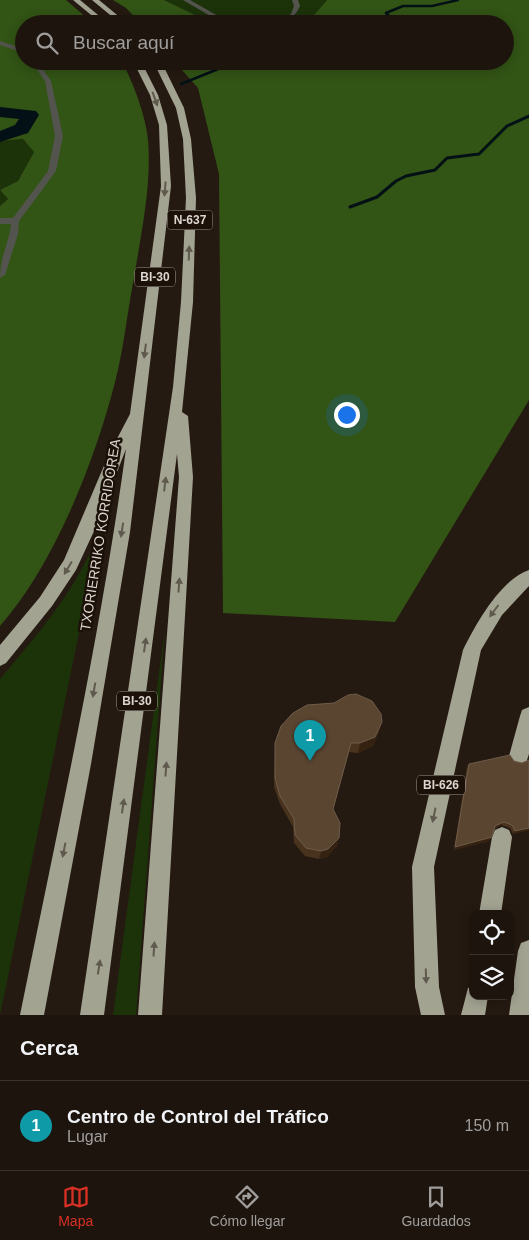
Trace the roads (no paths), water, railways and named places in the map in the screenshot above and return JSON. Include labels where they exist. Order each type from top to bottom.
[{"type":"highway","points":[[76,0],[95,15]]},
{"type":"highway","points":[[95,0],[114,15]]},
{"type":"highway","name":"TXORIERRIKO KORRIDOREA","points":[[32,1015],[81,764],[122,532],[166,186],[165,141],[159,109],[142,70]]},
{"type":"highway","name":"N-637","points":[[161,70],[180,108],[187,139],[191,198],[187,302]]},
{"type":"highway","name":"BI-30","points":[[92,1015],[134,728],[179,387],[187,302]]},
{"type":"highway","points":[[150,1015],[186,477],[179,387]]},
{"type":"highway","points":[[0,658],[47,599],[69,566],[86,532],[123,437],[138,412]]},
{"type":"highway","name":"BI-626","points":[[433,1015],[426,987],[423,867],[472,650],[486,622],[501,601],[529,577]]},
{"type":"highway","points":[[519,756],[529,716]]},
{"type":"highway","points":[[491,910],[502,837]]},
{"type":"highway","points":[[521,1015],[529,952]]},
{"type":"highway","points":[[474,1015],[476,1000]]},
{"type":"street","points":[[186,0],[213,15]]},
{"type":"street","points":[[293,15],[297,6],[295,0]]},
{"type":"street","points":[[0,43],[15,48]]},
{"type":"street","points":[[0,275],[14,234],[15,221],[52,171],[59,136],[48,81],[40,70]]},
{"type":"street","points":[[0,221],[15,221]]},
{"type":"waterway","points":[[388,15],[386,13],[403,6],[432,6],[458,0]]},
{"type":"waterway","points":[[181,84],[216,70]]},
{"type":"waterway","points":[[0,112],[30,115],[22,129],[0,137]]},
{"type":"waterway","points":[[350,207],[377,197],[396,181],[406,176],[435,170],[447,158],[479,154],[507,126],[529,116]]},
{"type":"place","name":"Centro de Control del Tráfico","points":[[310,761]]}]
